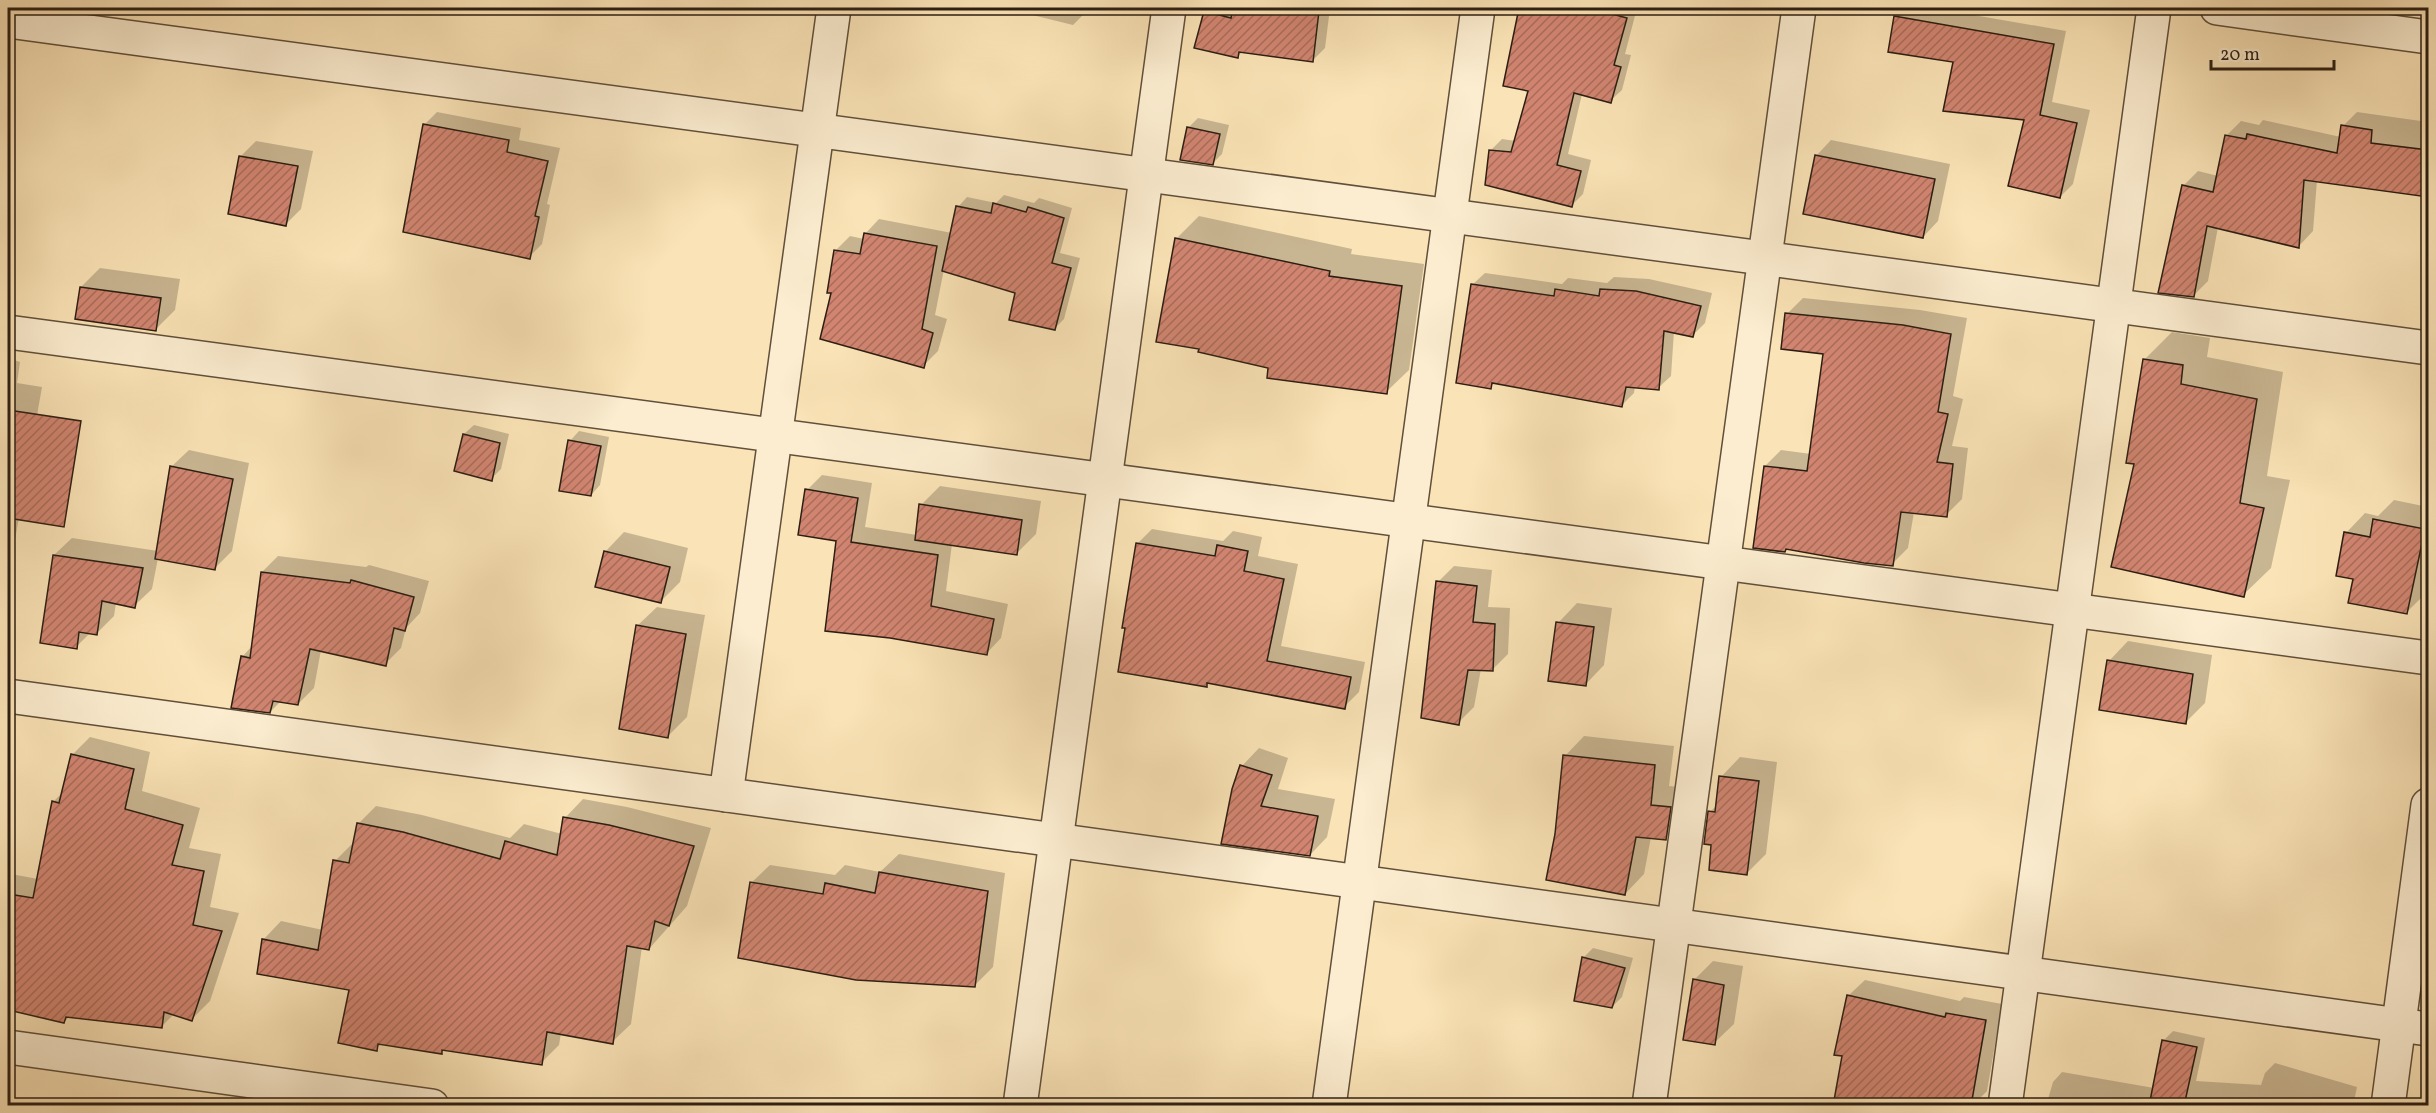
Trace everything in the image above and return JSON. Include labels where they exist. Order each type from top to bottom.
[{"type":"street","points":[[726,795],[834,8]]},
{"type":"street","points":[[1020,1106],[1169,8]]},
{"type":"street","points":[[1329,1106],[1478,8]]},
{"type":"street","points":[[1649,1106],[1799,8]]},
{"type":"street","points":[[2005,1106],[2154,8]]},
{"type":"street","points":[[2217,8],[2428,37]]},
{"type":"street","points":[[8,21],[2428,348]]},
{"type":"street","points":[[8,332],[2428,658]]},
{"type":"street","points":[[8,696],[2413,1027]]},
{"type":"street","points":[[2388,1106],[2413,1027],[2428,805]]},
{"type":"street","points":[[8,1047],[276,1095],[432,1106]]},
{"type":"building","points":[[1233,8],[1299,8],[1319,11],[1313,62],[1239,52],[1238,58],[1194,48],[1204,11],[1231,18]]},
{"type":"building","points":[[1519,8],[1590,8],[1627,18],[1614,65],[1621,67],[1611,103],[1574,93],[1557,165],[1581,171],[1572,207],[1485,185],[1489,150],[1511,152],[1528,91],[1503,86]]},
{"type":"building","points":[[1894,16],[2054,44],[2040,115],[2077,123],[2060,198],[2008,186],[2024,120],[1943,111],[1953,62],[1888,52]]},
{"type":"building","points":[[423,124],[509,140],[507,152],[548,161],[535,216],[539,217],[530,259],[403,232]]},
{"type":"building","points":[[2341,125],[2372,130],[2371,143],[2428,150],[2428,197],[2304,180],[2299,248],[2207,226],[2194,297],[2158,293],[2182,185],[2213,192],[2225,135],[2246,139],[2247,134],[2337,153]]},
{"type":"building","points":[[1187,127],[1220,134],[1213,165],[1180,160]]},
{"type":"building","points":[[1815,155],[1935,179],[1923,238],[1803,214]]},
{"type":"building","points":[[239,156],[298,166],[286,226],[228,214]]},
{"type":"building","points":[[993,203],[1026,212],[1028,207],[1064,218],[1052,263],[1071,268],[1055,330],[1009,320],[1015,293],[942,271],[956,206],[991,213]]},
{"type":"building","points":[[864,233],[937,246],[922,329],[933,333],[924,368],[820,339],[831,293],[827,293],[834,250],[860,254]]},
{"type":"building","points":[[1175,238],[1330,271],[1329,276],[1402,286],[1387,394],[1267,378],[1268,368],[1198,352],[1199,349],[1156,342]]},
{"type":"building","points":[[1471,284],[1554,296],[1555,289],[1599,296],[1600,289],[1636,291],[1701,306],[1693,337],[1664,331],[1659,390],[1626,387],[1622,407],[1492,383],[1491,389],[1456,383]]},
{"type":"building","points":[[80,287],[161,298],[156,331],[75,319]]},
{"type":"building","points":[[1785,313],[1903,325],[1951,334],[1938,412],[1948,414],[1937,462],[1953,464],[1947,517],[1901,512],[1893,566],[1786,549],[1785,552],[1753,548],[1764,466],[1807,471],[1823,354],[1781,349]]},
{"type":"building","points":[[2143,359],[2183,365],[2181,384],[2257,399],[2240,503],[2264,508],[2244,597],[2111,567],[2134,464],[2126,463]]},
{"type":"building","points":[[8,410],[81,421],[64,527],[8,518]]},
{"type":"building","points":[[463,434],[500,443],[492,481],[454,471]]},
{"type":"building","points":[[568,440],[601,446],[591,496],[559,491]]},
{"type":"building","points":[[170,466],[233,479],[215,570],[155,559]]},
{"type":"building","points":[[805,489],[858,498],[851,542],[938,555],[931,606],[994,619],[987,655],[890,638],[825,631],[836,541],[798,535]]},
{"type":"building","points":[[919,504],[1022,520],[1017,555],[915,540]]},
{"type":"building","points":[[2373,519],[2425,529],[2407,614],[2348,603],[2353,579],[2336,576],[2344,532],[2370,537]]},
{"type":"building","points":[[1136,543],[1215,556],[1217,545],[1248,551],[1244,571],[1284,579],[1267,661],[1351,677],[1345,709],[1207,683],[1207,687],[1118,672],[1125,628],[1122,628]]},
{"type":"building","points":[[604,551],[670,567],[661,603],[595,587]]},
{"type":"building","points":[[53,555],[143,568],[135,608],[102,601],[97,635],[79,632],[77,649],[40,643]]},
{"type":"building","points":[[261,572],[350,583],[351,580],[414,597],[405,631],[394,628],[386,666],[310,649],[298,705],[273,701],[270,713],[231,708],[241,656],[250,658]]},
{"type":"building","points":[[1436,581],[1477,586],[1473,622],[1495,624],[1493,671],[1468,670],[1459,725],[1421,718]]},
{"type":"building","points":[[1556,622],[1594,627],[1586,686],[1548,681]]},
{"type":"building","points":[[636,625],[686,634],[668,738],[619,729]]},
{"type":"building","points":[[2107,660],[2193,674],[2186,724],[2099,710]]},
{"type":"building","points":[[71,754],[134,769],[125,809],[183,825],[172,865],[204,871],[193,925],[222,931],[192,1021],[164,1012],[162,1028],[66,1017],[64,1023],[8,1010],[8,894],[33,898],[52,801],[59,803]]},
{"type":"building","points":[[1563,755],[1655,765],[1651,805],[1671,807],[1666,840],[1636,837],[1625,895],[1546,880],[1555,834]]},
{"type":"building","points":[[1240,765],[1272,775],[1261,806],[1318,816],[1310,856],[1221,844],[1232,789]]},
{"type":"building","points":[[1719,776],[1759,781],[1747,875],[1709,870],[1711,845],[1704,844],[1708,811],[1715,812]]},
{"type":"building","points":[[563,817],[609,825],[694,846],[669,926],[655,921],[649,950],[627,946],[613,1044],[547,1032],[542,1065],[442,1050],[442,1054],[378,1044],[377,1051],[338,1043],[349,990],[257,974],[262,939],[318,950],[333,860],[349,863],[357,823],[403,832],[500,859],[505,841],[557,855]]},
{"type":"building","points":[[879,872],[988,891],[975,987],[856,980],[738,958],[750,882],[823,894],[825,883],[875,893]]},
{"type":"building","points":[[1582,957],[1625,968],[1612,1008],[1574,1001]]},
{"type":"building","points":[[1693,979],[1724,985],[1715,1045],[1683,1040]]},
{"type":"building","points":[[1847,995],[1945,1017],[1946,1013],[1986,1020],[1971,1106],[1833,1106],[1842,1056],[1834,1055]]},
{"type":"building","points":[[2162,1040],[2197,1047],[2184,1106],[2149,1106]]}]
